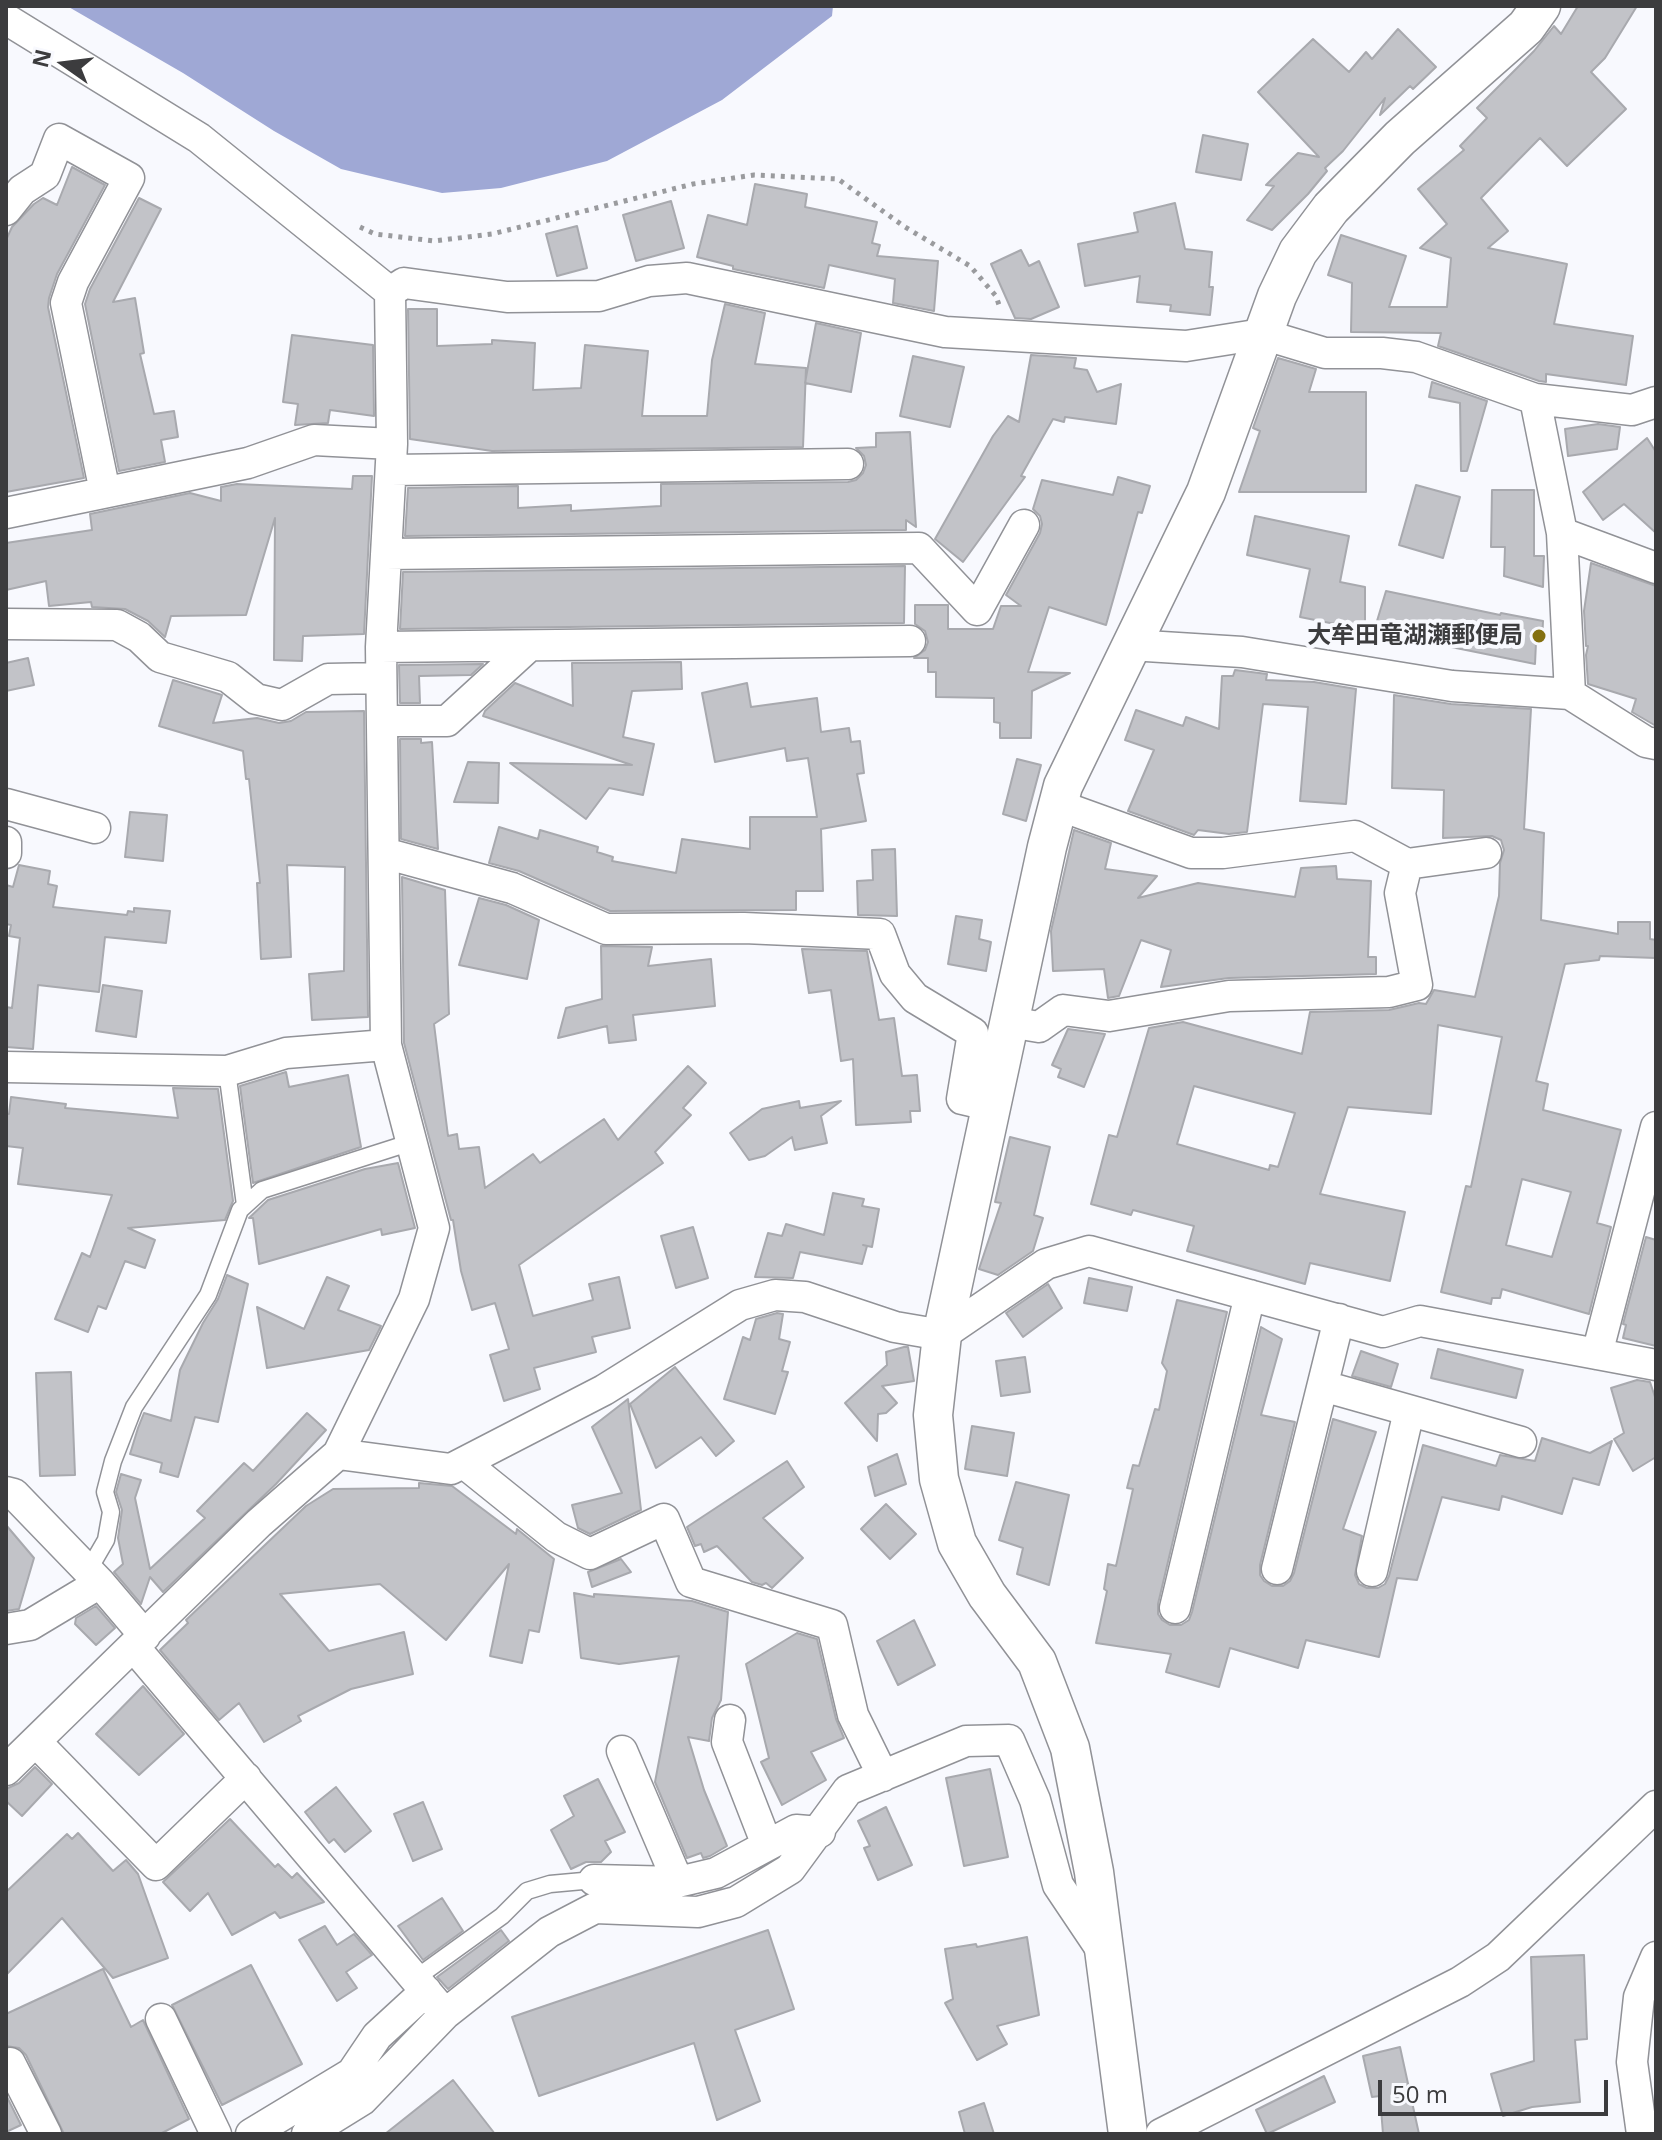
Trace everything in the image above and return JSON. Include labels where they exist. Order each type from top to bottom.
[{"type":"street","points":[[1128,2134],[1094,1872],[1070,1748],[1037,1662],[987,1595],[957,1543],[939,1479],[933,1415],[942,1335],[1063,786],[1206,492],[1262,334],[1298,252],[1331,208],[1400,138],[1526,27],[1541,6]]},
{"type":"street","points":[[6,19],[199,138],[390,292]]},
{"type":"street","points":[[6,210],[22,190],[45,175],[59,139],[129,178],[73,282],[66,303],[105,492]]},
{"type":"street","points":[[390,292],[404,283],[507,297],[599,296],[649,281],[687,278],[945,332],[1186,346],[1262,334],[1325,353],[1382,353],[1416,357],[1535,399],[1632,410],[1656,402]]},
{"type":"street","points":[[6,1770],[259,1523],[338,1454],[414,1299],[434,1228],[386,1045],[381,647],[392,457],[390,292]]},
{"type":"street","points":[[1535,399],[1562,533],[1570,694]]},
{"type":"street","points":[[6,513],[248,463],[314,440],[392,457],[848,464]]},
{"type":"street","points":[[386,554],[919,548],[977,610],[1024,525]]},
{"type":"street","points":[[1562,533],[1656,568]]},
{"type":"street","points":[[6,624],[117,625],[139,637],[160,657],[228,677],[256,699],[282,705],[328,679],[381,678]]},
{"type":"street","points":[[381,647],[910,641]]},
{"type":"street","points":[[1130,645],[1242,652],[1452,686],[1570,694],[1646,742],[1656,744]]},
{"type":"street","points":[[382,721],[447,721],[529,646]]},
{"type":"street","points":[[6,804],[95,828]]},
{"type":"street","points":[[1058,805],[1191,853],[1223,853],[1355,836],[1407,864],[1486,853]]},
{"type":"street","points":[[6,842],[6,853]]},
{"type":"street","points":[[384,853],[512,888],[606,929],[744,928],[880,934],[895,974],[915,998],[973,1033],[962,1099],[992,1106]]},
{"type":"street","points":[[1009,1022],[1039,1027],[1063,1010],[1109,1016],[1229,996],[1389,992],[1417,985],[1400,893],[1407,864]]},
{"type":"street","points":[[6,1067],[227,1071],[286,1053],[386,1045]]},
{"type":"street","points":[[1597,1354],[1656,1127]]},
{"type":"street","points":[[338,1454],[451,1469],[604,1390],[740,1305],[775,1295],[805,1297],[895,1327],[942,1335],[1046,1264],[1089,1251],[1383,1332],[1420,1321],[1656,1365]]},
{"type":"street","points":[[1175,1608],[1250,1295]]},
{"type":"street","points":[[1277,1569],[1339,1319]]},
{"type":"street","points":[[1323,1386],[1521,1442]]},
{"type":"street","points":[[1372,1571],[1409,1411]]},
{"type":"street","points":[[464,1463],[556,1537],[590,1554],[664,1519],[691,1582],[832,1625],[853,1715],[883,1776]]},
{"type":"street","points":[[6,1492],[14,1494],[94,1577],[246,1778],[429,1994]]},
{"type":"street","points":[[6,1629],[30,1625],[94,1577]]},
{"type":"street","points":[[730,1720],[727,1742],[767,1845]]},
{"type":"street","points":[[251,2134],[352,2073],[377,2036],[429,1994],[595,1908],[698,1912],[736,1902],[790,1869],[848,1790],[966,1741],[1009,1740],[1035,1800],[1058,1885],[1104,1953]]},
{"type":"street","points":[[36,1742],[156,1865],[246,1778]]},
{"type":"street","points":[[622,1751],[678,1882]]},
{"type":"street","points":[[1161,2134],[1460,1982],[1498,1957],[1656,1806]]},
{"type":"street","points":[[594,1880],[678,1882],[716,1873],[796,1830],[820,1832]]},
{"type":"street","points":[[1642,2134],[1632,2062],[1639,1997],[1656,1957]]},
{"type":"street","points":[[307,2134],[362,2100],[429,1994]]},
{"type":"street","points":[[161,2019],[216,2134]]},
{"type":"street","points":[[10,2063],[46,2134]]},
{"type":"lane","points":[[227,1071],[245,1205]]},
{"type":"lane","points":[[94,1577],[111,1512],[105,1492],[113,1461],[134,1407],[208,1295],[240,1210],[262,1190],[412,1142]]},
{"type":"lane","points":[[429,1994],[527,1891],[550,1884],[594,1880]]},
{"type":"path","points":[[352,223],[375,234],[434,241],[492,234],[709,182],[754,175],[838,179],[905,227],[970,266],[996,296],[1011,336]]},
{"type":"water","points":[[67,6],[833,6],[832,16],[722,100],[607,161],[501,188],[442,193],[341,169]]},
{"type":"building","points":[[1578,6],[1637,6],[1605,58],[1591,72],[1626,109],[1567,166],[1540,138],[1481,198],[1508,231],[1488,248],[1567,264],[1554,324],[1633,336],[1626,385],[1546,374],[1546,382],[1539,381],[1438,346],[1441,333],[1351,332],[1352,283],[1328,275],[1341,235],[1406,256],[1389,307],[1447,307],[1451,258],[1420,248],[1447,224],[1418,189],[1464,150],[1460,146],[1487,118],[1477,108],[1534,51],[1554,26],[1561,34]]},
{"type":"building","points":[[1398,29],[1436,67],[1413,89],[1410,86],[1380,115],[1385,98],[1343,151],[1325,168],[1327,171],[1308,194],[1272,230],[1247,220],[1274,186],[1266,185],[1298,153],[1319,157],[1258,92],[1313,39],[1349,72],[1366,52],[1372,59]]},
{"type":"building","points":[[1203,135],[1248,144],[1241,180],[1196,172]]},
{"type":"building","points":[[72,167],[105,185],[57,274],[48,307],[84,478],[6,492],[6,240],[12,227],[34,204],[43,198],[57,205]]},
{"type":"building","points":[[755,184],[807,194],[805,207],[877,222],[872,243],[880,245],[877,256],[938,261],[934,311],[893,303],[895,279],[829,265],[824,288],[733,269],[733,266],[697,257],[708,215],[747,225]]},
{"type":"building","points":[[139,198],[161,209],[113,302],[135,298],[144,353],[140,354],[154,414],[174,411],[178,437],[161,440],[165,462],[119,471],[85,304]]},
{"type":"building","points":[[671,201],[684,248],[636,261],[623,215]]},
{"type":"building","points":[[1175,203],[1185,249],[1212,252],[1210,315],[1170,311],[1171,305],[1137,302],[1140,276],[1085,286],[1078,244],[1138,232],[1134,213]]},
{"type":"building","points":[[577,226],[587,268],[557,276],[546,234]]},
{"type":"building","points":[[1021,250],[1029,266],[1039,261],[1059,307],[1031,319],[1015,318],[991,264]]},
{"type":"building","points":[[725,304],[765,313],[755,364],[806,368],[803,447],[492,451],[410,439],[408,309],[437,309],[437,346],[492,344],[492,340],[535,343],[533,390],[581,388],[585,345],[648,351],[642,416],[707,416],[712,360]]},
{"type":"building","points":[[816,323],[861,333],[851,392],[805,383]]},
{"type":"building","points":[[292,335],[373,345],[374,416],[330,410],[328,423],[295,425],[298,404],[283,402]]},
{"type":"building","points":[[1031,355],[1076,358],[1074,368],[1087,370],[1097,392],[1121,384],[1116,424],[1065,417],[1064,422],[1053,419],[1021,476],[1025,477],[963,562],[935,539],[993,436],[1008,416],[1019,422]]},
{"type":"building","points":[[913,356],[964,367],[950,427],[900,416]]},
{"type":"building","points":[[1278,358],[1316,369],[1309,392],[1366,392],[1366,492],[1239,492],[1260,431],[1253,428]]},
{"type":"building","points":[[1432,382],[1487,401],[1467,471],[1461,471],[1460,403],[1429,397]]},
{"type":"building","points":[[1598,424],[1620,427],[1617,449],[1568,456],[1565,429]]},
{"type":"building","points":[[910,432],[916,527],[906,520],[906,530],[405,536],[408,488],[518,486],[518,508],[571,505],[571,511],[661,506],[661,484],[856,480],[866,465],[864,456],[856,448],[876,447],[876,433]]},
{"type":"building","points":[[1647,438],[1656,452],[1656,533],[1624,504],[1603,520],[1583,492]]},
{"type":"building","points":[[353,476],[372,476],[364,634],[303,636],[302,661],[274,660],[275,518],[246,615],[171,616],[165,637],[148,621],[125,609],[92,607],[91,602],[49,606],[46,581],[6,590],[6,543],[92,530],[90,514],[190,493],[221,501],[221,487],[237,484],[352,489]]},
{"type":"building","points":[[1118,477],[1150,486],[1142,513],[1138,512],[1106,625],[1049,607],[1028,672],[1070,673],[1032,691],[1031,738],[1000,738],[1000,723],[994,722],[994,698],[936,697],[936,672],[928,672],[928,658],[914,658],[925,650],[928,642],[925,631],[915,624],[915,605],[948,605],[948,629],[993,629],[1001,606],[1021,606],[1006,595],[1040,533],[1040,516],[1033,509],[1042,480],[1113,495]]},
{"type":"building","points":[[1416,485],[1460,497],[1443,558],[1399,545]]},
{"type":"building","points":[[1492,490],[1534,490],[1534,556],[1544,556],[1543,587],[1504,576],[1505,547],[1491,547]]},
{"type":"building","points":[[1255,516],[1349,536],[1340,582],[1365,587],[1365,630],[1300,617],[1310,569],[1247,555]]},
{"type":"building","points":[[1591,563],[1656,586],[1656,726],[1632,712],[1636,699],[1588,684],[1584,611]]},
{"type":"building","points":[[905,566],[904,623],[400,629],[403,572]]},
{"type":"building","points":[[1386,591],[1543,621],[1542,643],[1536,642],[1535,664],[1377,632]]},
{"type":"building","points":[[28,658],[34,685],[6,691],[6,663]]},
{"type":"building","points":[[681,662],[682,689],[632,691],[623,737],[654,744],[643,795],[609,788],[586,819],[510,763],[632,765],[483,716],[515,683],[573,706],[572,663]]},
{"type":"building","points":[[483,664],[471,675],[419,676],[420,703],[400,703],[399,665]]},
{"type":"building","points":[[1235,670],[1267,674],[1266,680],[1314,682],[1356,689],[1346,804],[1300,801],[1308,707],[1263,704],[1247,832],[1229,834],[1198,830],[1194,835],[1128,811],[1154,750],[1125,740],[1136,710],[1183,726],[1186,717],[1219,729],[1222,676],[1233,676]]},
{"type":"building","points":[[173,680],[222,695],[213,723],[257,718],[279,723],[291,721],[306,712],[364,711],[368,1017],[312,1020],[309,974],[344,971],[345,867],[287,865],[291,957],[261,959],[257,883],[260,883],[243,751],[159,726]]},
{"type":"building","points":[[747,683],[751,707],[817,698],[821,732],[849,728],[851,742],[860,741],[864,773],[857,774],[866,821],[821,829],[823,891],[796,891],[796,910],[610,911],[519,871],[489,863],[499,827],[538,839],[540,830],[598,847],[597,852],[613,857],[612,861],[676,873],[682,839],[750,849],[750,817],[817,817],[808,758],[787,761],[785,748],[715,762],[702,693]]},
{"type":"building","points":[[1394,695],[1451,704],[1531,709],[1524,829],[1544,833],[1541,920],[1618,934],[1618,922],[1650,922],[1650,939],[1656,940],[1656,958],[1600,956],[1599,960],[1565,964],[1536,1081],[1548,1084],[1543,1110],[1621,1130],[1597,1223],[1611,1227],[1589,1314],[1502,1289],[1500,1298],[1492,1298],[1491,1304],[1441,1292],[1466,1186],[1471,1187],[1502,1037],[1438,1025],[1431,1114],[1348,1107],[1320,1194],[1405,1212],[1390,1281],[1310,1263],[1305,1284],[1187,1251],[1194,1226],[1133,1210],[1131,1215],[1091,1204],[1109,1135],[1117,1137],[1149,1028],[1183,1022],[1302,1054],[1310,1012],[1389,1010],[1426,1004],[1434,990],[1475,997],[1499,896],[1500,863],[1504,850],[1501,840],[1492,836],[1443,838],[1444,790],[1392,788]],"holes":[[[1194,1086],[1295,1113],[1278,1167],[1270,1165],[1269,1170],[1177,1144]],[[1522,1179],[1571,1192],[1552,1257],[1506,1245]]]},
{"type":"building","points":[[400,739],[432,742],[438,849],[401,839]]},
{"type":"building","points":[[1017,759],[1041,765],[1026,821],[1003,814]]},
{"type":"building","points":[[468,762],[499,763],[498,803],[454,802]]},
{"type":"building","points":[[130,812],[167,815],[163,861],[125,857]]},
{"type":"building","points":[[1074,830],[1111,843],[1105,869],[1157,876],[1138,898],[1198,883],[1295,897],[1301,868],[1336,866],[1337,879],[1371,881],[1368,957],[1376,957],[1376,974],[1229,978],[1161,987],[1171,950],[1141,940],[1119,996],[1108,998],[1104,969],[1053,971],[1051,931]]},
{"type":"building","points":[[895,849],[897,916],[858,915],[857,881],[873,880],[872,850]]},
{"type":"building","points":[[19,865],[50,871],[48,884],[57,886],[53,907],[127,915],[128,911],[134,912],[134,908],[170,911],[166,943],[105,937],[99,992],[38,985],[33,1049],[6,1047],[6,1007],[12,1008],[20,938],[9,936],[11,925],[6,924],[6,885],[13,887]]},
{"type":"building","points":[[402,877],[445,890],[449,1014],[434,1024],[448,1136],[457,1134],[459,1149],[479,1147],[485,1188],[533,1154],[540,1163],[604,1119],[618,1140],[688,1066],[706,1083],[683,1108],[691,1115],[655,1152],[663,1163],[519,1265],[533,1316],[593,1300],[589,1284],[619,1277],[630,1328],[592,1337],[596,1352],[534,1368],[540,1389],[504,1401],[490,1355],[509,1349],[495,1303],[472,1310],[461,1271],[453,1220],[404,1043]]},
{"type":"building","points":[[479,898],[506,905],[539,920],[527,979],[459,965]]},
{"type":"building","points":[[956,916],[982,920],[979,939],[991,942],[986,971],[948,964]]},
{"type":"building","points":[[601,946],[652,947],[648,966],[711,959],[715,1006],[633,1015],[636,1040],[609,1043],[607,1026],[558,1038],[566,1008],[602,999]]},
{"type":"building","points":[[802,949],[867,951],[879,1020],[894,1018],[902,1076],[917,1075],[920,1111],[910,1111],[911,1122],[856,1125],[853,1059],[841,1061],[831,990],[809,993]]},
{"type":"building","points":[[103,985],[142,991],[136,1037],[96,1031]]},
{"type":"building","points":[[1068,1029],[1105,1034],[1084,1087],[1058,1077],[1061,1069],[1052,1065]]},
{"type":"building","points":[[286,1072],[289,1087],[348,1075],[361,1147],[253,1183],[240,1086]]},
{"type":"building","points":[[173,1088],[218,1089],[233,1201],[225,1220],[128,1228],[155,1240],[145,1268],[125,1261],[106,1309],[98,1306],[88,1332],[55,1319],[82,1253],[90,1257],[112,1195],[18,1184],[23,1148],[6,1146],[6,1114],[9,1114],[11,1097],[66,1104],[65,1108],[178,1118]]},
{"type":"building","points":[[799,1101],[800,1108],[841,1101],[821,1116],[827,1143],[795,1150],[792,1137],[765,1156],[749,1160],[730,1133],[762,1109]]},
{"type":"building","points":[[1010,1137],[1050,1147],[1034,1215],[1043,1218],[1033,1251],[998,1275],[979,1269],[1001,1203],[995,1202]]},
{"type":"building","points":[[398,1163],[415,1228],[382,1235],[381,1229],[259,1264],[253,1218],[249,1218],[268,1200],[365,1169]]},
{"type":"building","points":[[833,1193],[864,1199],[862,1206],[879,1209],[872,1247],[863,1245],[867,1246],[862,1264],[800,1252],[793,1278],[755,1277],[768,1233],[782,1236],[786,1224],[824,1235]]},
{"type":"building","points":[[693,1227],[708,1278],[676,1288],[661,1236]]},
{"type":"building","points":[[1646,1237],[1656,1240],[1656,1346],[1623,1338],[1626,1325],[1623,1324]]},
{"type":"building","points":[[227,1275],[248,1284],[218,1422],[195,1417],[178,1477],[160,1472],[162,1463],[130,1454],[138,1428],[144,1413],[171,1421],[180,1370],[218,1299]]},
{"type":"building","points":[[327,1277],[349,1286],[338,1310],[381,1326],[369,1350],[267,1368],[257,1307],[304,1329]]},
{"type":"building","points":[[1089,1278],[1132,1287],[1127,1311],[1084,1303]]},
{"type":"building","points":[[1048,1284],[1062,1308],[1023,1337],[1006,1313]]},
{"type":"building","points":[[1177,1300],[1227,1312],[1158,1604],[1158,1614],[1170,1625],[1181,1625],[1189,1620],[1192,1612],[1261,1327],[1282,1339],[1261,1415],[1295,1422],[1260,1565],[1260,1575],[1272,1586],[1283,1586],[1294,1573],[1333,1419],[1376,1432],[1343,1529],[1362,1536],[1355,1575],[1359,1584],[1367,1588],[1378,1588],[1385,1584],[1389,1576],[1423,1445],[1496,1466],[1500,1455],[1535,1461],[1542,1438],[1590,1453],[1612,1441],[1599,1485],[1573,1478],[1562,1514],[1502,1496],[1499,1510],[1442,1497],[1417,1580],[1397,1578],[1379,1657],[1306,1640],[1298,1668],[1230,1648],[1219,1687],[1166,1672],[1171,1654],[1096,1643],[1107,1591],[1104,1589],[1108,1564],[1116,1566],[1133,1489],[1127,1488],[1133,1465],[1139,1466],[1155,1409],[1159,1410],[1167,1371],[1162,1363]]},
{"type":"building","points":[[783,1314],[779,1339],[790,1342],[782,1371],[788,1372],[775,1414],[724,1399],[743,1337],[750,1340],[756,1319]]},
{"type":"building","points":[[908,1347],[914,1381],[882,1386],[897,1403],[886,1413],[878,1414],[877,1441],[845,1403],[887,1365],[886,1352]]},
{"type":"building","points":[[1438,1349],[1523,1370],[1516,1398],[1431,1378]]},
{"type":"building","points":[[1361,1351],[1398,1364],[1391,1387],[1352,1376]]},
{"type":"building","points":[[1025,1357],[1030,1392],[1001,1396],[996,1361]]},
{"type":"building","points":[[675,1367],[734,1441],[716,1456],[701,1437],[656,1468],[630,1404]]},
{"type":"building","points":[[71,1372],[75,1475],[40,1476],[36,1373]]},
{"type":"building","points":[[1637,1380],[1650,1382],[1656,1400],[1656,1457],[1633,1471],[1614,1439],[1624,1433],[1611,1388]]},
{"type":"building","points":[[628,1399],[641,1510],[590,1534],[578,1528],[572,1505],[622,1493],[592,1427]]},
{"type":"building","points":[[307,1413],[326,1430],[276,1484],[163,1592],[150,1577],[141,1604],[114,1572],[123,1564],[118,1538],[122,1510],[116,1492],[121,1474],[141,1480],[135,1498],[150,1569],[205,1518],[197,1511],[244,1463],[253,1471]]},
{"type":"building","points":[[972,1426],[1014,1433],[1007,1476],[965,1469]]},
{"type":"building","points":[[897,1454],[906,1484],[875,1496],[868,1467]]},
{"type":"building","points":[[787,1461],[804,1487],[763,1518],[803,1558],[772,1588],[766,1583],[752,1582],[717,1546],[704,1552],[701,1544],[695,1546],[687,1527]]},
{"type":"building","points":[[1016,1482],[1069,1495],[1049,1585],[1017,1574],[1023,1548],[999,1540]]},
{"type":"building","points":[[419,1483],[452,1486],[516,1534],[517,1529],[554,1559],[539,1632],[529,1630],[522,1663],[490,1656],[509,1564],[446,1640],[380,1584],[280,1594],[329,1651],[404,1632],[413,1674],[351,1689],[298,1716],[301,1721],[264,1742],[239,1703],[219,1720],[160,1650],[188,1623],[186,1620],[306,1506],[333,1489],[419,1488]]},
{"type":"building","points":[[886,1504],[916,1534],[890,1559],[861,1529]]},
{"type":"building","points":[[6,1525],[34,1558],[19,1609],[6,1611]]},
{"type":"building","points":[[621,1559],[631,1572],[592,1587],[588,1572]]},
{"type":"building","points":[[574,1593],[594,1597],[594,1594],[692,1601],[728,1612],[721,1700],[712,1718],[709,1741],[688,1737],[704,1790],[727,1846],[710,1856],[703,1858],[701,1853],[687,1858],[655,1782],[679,1656],[619,1664],[581,1658]]},
{"type":"building","points":[[96,1606],[115,1628],[96,1645],[75,1624],[76,1618]]},
{"type":"building","points":[[914,1620],[935,1665],[898,1685],[877,1641]]},
{"type":"building","points":[[797,1633],[817,1639],[836,1719],[844,1738],[811,1752],[826,1780],[782,1805],[761,1762],[769,1758],[746,1664]]},
{"type":"building","points":[[143,1686],[184,1734],[139,1775],[96,1734]]},
{"type":"building","points":[[35,1767],[52,1784],[22,1816],[6,1801],[6,1789],[19,1783]]},
{"type":"building","points":[[990,1769],[1008,1857],[964,1866],[946,1778]]},
{"type":"building","points":[[598,1779],[625,1832],[605,1841],[611,1852],[601,1862],[586,1862],[571,1869],[551,1830],[574,1816],[564,1796]]},
{"type":"building","points":[[336,1787],[371,1831],[345,1852],[334,1839],[329,1843],[305,1812]]},
{"type":"building","points":[[423,1802],[442,1849],[413,1861],[394,1814]]},
{"type":"building","points":[[886,1807],[912,1865],[878,1880],[864,1848],[870,1846],[858,1821]]},
{"type":"building","points":[[230,1819],[275,1867],[278,1864],[292,1878],[297,1873],[324,1902],[280,1918],[275,1912],[232,1935],[208,1893],[190,1911],[163,1882]]},
{"type":"building","points":[[78,1833],[113,1871],[126,1860],[138,1874],[168,1958],[113,1978],[62,1918],[6,1975],[6,1892],[67,1834],[72,1839]]},
{"type":"building","points":[[442,1898],[463,1931],[423,1960],[398,1926]]},
{"type":"building","points":[[325,1926],[337,1945],[354,1934],[372,1955],[346,1972],[357,1988],[337,2001],[299,1940]]},
{"type":"building","points":[[501,1930],[509,1941],[448,1989],[437,1977]]},
{"type":"building","points":[[768,1930],[794,2009],[735,2030],[760,2101],[717,2120],[694,2043],[539,2096],[512,2017]]},
{"type":"building","points":[[1027,1937],[1039,2015],[997,2026],[1007,2044],[977,2060],[945,2003],[953,1999],[945,1949],[976,1944],[977,1947]]},
{"type":"building","points":[[1584,1955],[1587,2039],[1575,2040],[1580,2102],[1532,2107],[1503,2116],[1491,2074],[1534,2061],[1531,1957]]},
{"type":"building","points":[[251,1965],[302,2064],[222,2105],[172,2005]]},
{"type":"building","points":[[103,1969],[131,2027],[143,2020],[189,2119],[160,2134],[64,2134],[26,2055],[19,2048],[6,2046],[6,2014]]},
{"type":"building","points":[[1400,2047],[1419,2134],[1383,2134],[1380,2096],[1372,2097],[1363,2056]]},
{"type":"building","points":[[1324,2076],[1335,2102],[1267,2134],[1256,2110]]},
{"type":"building","points":[[453,2080],[495,2134],[385,2134]]},
{"type":"building","points":[[6,2095],[21,2125],[6,2132]]},
{"type":"building","points":[[984,2103],[994,2134],[965,2134],[959,2112]]},
{"type":"place","name":"大牟田竜湖瀬郵便局","points":[[1539,636]]}]
